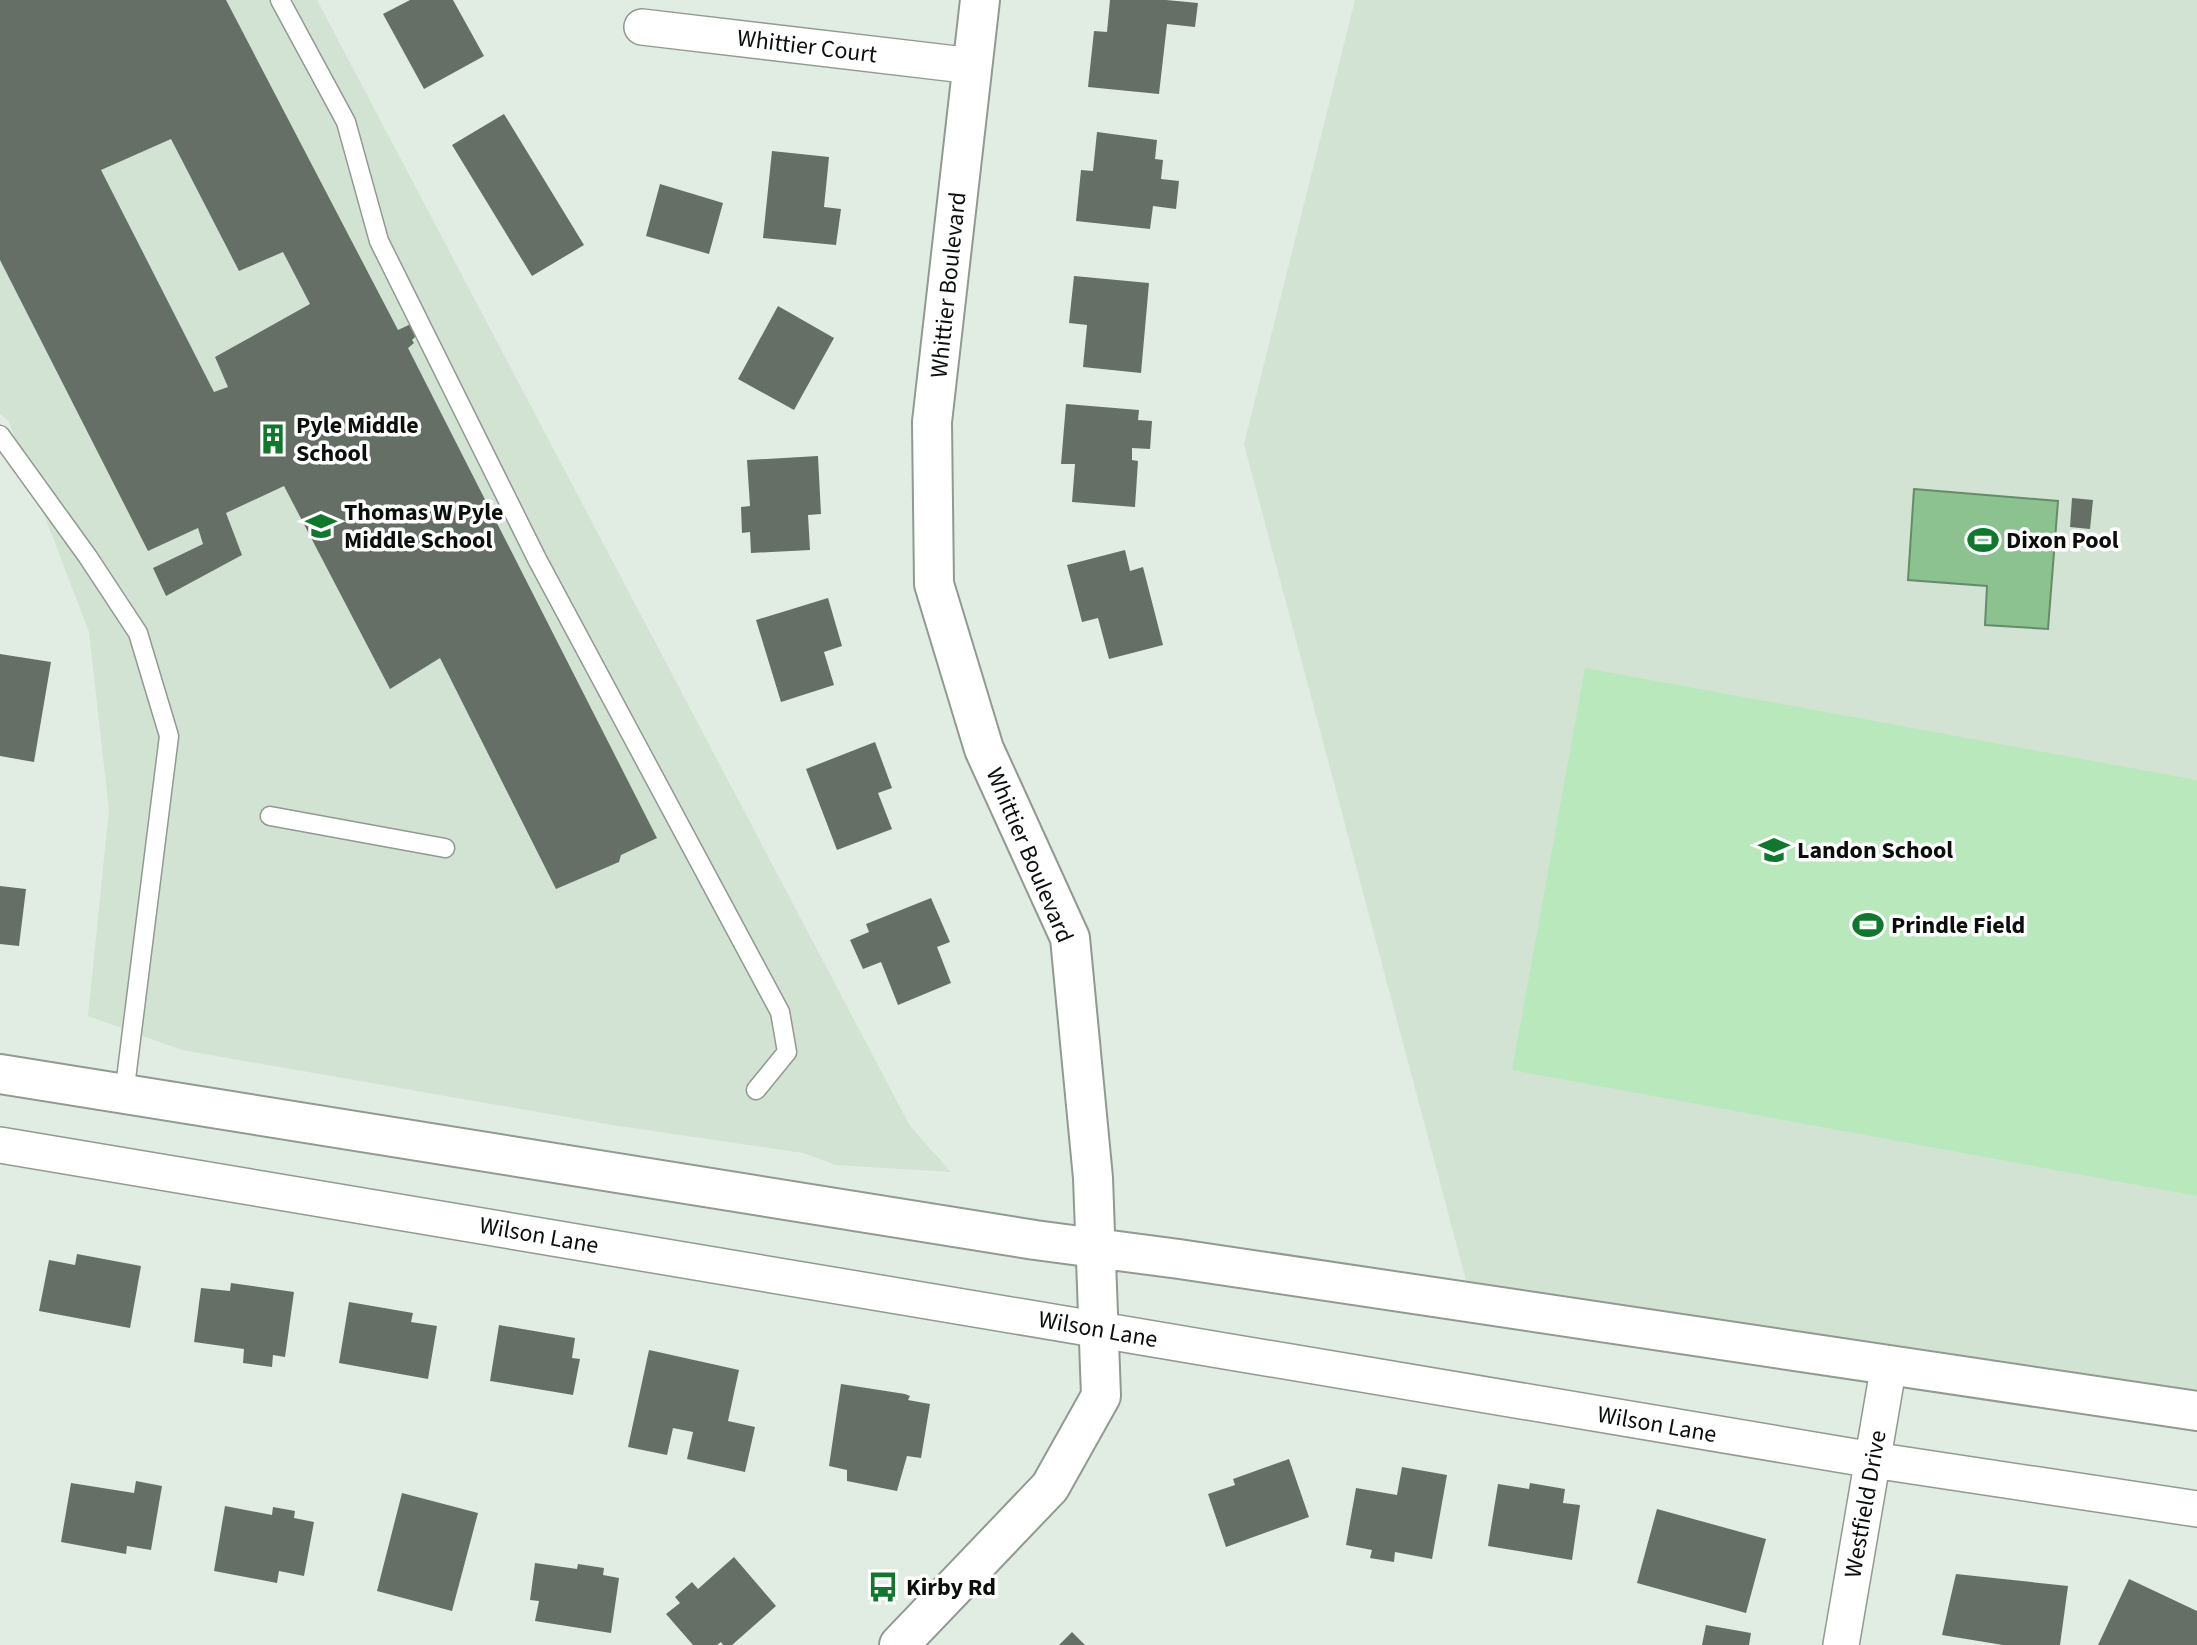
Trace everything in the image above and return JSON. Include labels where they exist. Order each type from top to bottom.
[{"type":"main road","name":"Whittier Boulevard","points":[[899,1645],[1050,1487],[1101,1396],[1093,1178],[1070,938],[984,749],[934,584],[932,422],[980,0]]},
{"type":"main road","points":[[0,1074],[1035,1240],[2197,1411]]},
{"type":"street","name":"Whittier Court","points":[[642,27],[973,66]]},
{"type":"street","name":"Wilson Lane","points":[[0,1145],[1873,1460],[2197,1509]]},
{"type":"street","name":"Westfield Drive","points":[[1841,1645],[1889,1364]]},
{"type":"lane","points":[[280,0],[346,122],[379,241],[537,559],[780,1012],[787,1052],[756,1090]]},
{"type":"lane","points":[[0,435],[88,557],[138,633],[169,736],[124,1095]]},
{"type":"lane","points":[[270,816],[445,848]]},
{"type":"shaded area","name":"Thomas W Pyle Middle School","points":[[0,0],[317,0],[910,1126],[951,1172],[836,1165],[803,1153],[612,1125],[182,1050],[88,1016],[109,810],[89,632],[8,420],[0,414]]},
{"type":"shaded area","name":"Landon School","points":[[1355,0],[2197,0],[2197,1411],[1472,1303],[1244,444]]},
{"type":"shaded area","name":"Dixon Pool","points":[[1914,489],[2058,501],[2048,629],[1985,625],[1987,586],[1908,580]]},
{"type":"shaded area","name":"Prindle Field","points":[[1585,668],[2197,780],[2197,1196],[1512,1070]]},
{"type":"building","name":"Pyle Middle School","points":[[0,0],[226,0],[398,330],[411,324],[417,335],[408,348],[657,838],[621,855],[619,862],[556,889],[440,658],[390,689],[284,486],[226,513],[242,555],[166,596],[153,568],[203,544],[198,528],[148,551],[0,260]],"holes":[[[171,139],[239,271],[283,252],[310,304],[215,357],[228,387],[214,392],[101,170]]]},
{"type":"building","points":[[410,0],[453,0],[484,56],[424,89],[383,14]]},
{"type":"building","points":[[1110,0],[1198,3],[1195,27],[1167,24],[1159,94],[1088,87],[1094,31],[1107,32]]},
{"type":"building","points":[[504,114],[584,245],[532,276],[452,145]]},
{"type":"building","points":[[1097,132],[1157,140],[1155,159],[1163,160],[1161,179],[1179,181],[1176,209],[1153,206],[1150,229],[1076,221],[1081,170],[1093,171]]},
{"type":"building","points":[[772,151],[829,157],[824,207],[841,209],[836,245],[763,238]]},
{"type":"building","points":[[660,184],[723,203],[709,254],[646,236]]},
{"type":"building","points":[[1074,276],[1149,283],[1141,373],[1083,367],[1087,325],[1069,323]]},
{"type":"building","points":[[778,306],[834,338],[794,410],[738,379]]},
{"type":"building","points":[[1066,404],[1139,410],[1138,420],[1152,421],[1150,449],[1132,448],[1132,460],[1138,461],[1135,507],[1072,502],[1075,464],[1061,464]]},
{"type":"building","points":[[818,456],[821,514],[808,515],[810,550],[751,553],[750,532],[742,533],[741,507],[750,506],[747,460]]},
{"type":"building","points":[[2072,498],[2093,500],[2090,529],[2070,527]]},
{"type":"building","points":[[1125,550],[1130,571],[1143,567],[1163,645],[1109,659],[1098,618],[1082,622],[1067,565]]},
{"type":"building","points":[[828,598],[842,646],[824,652],[834,685],[781,702],[756,620]]},
{"type":"building","points":[[0,654],[51,662],[34,762],[0,756]]},
{"type":"building","points":[[875,742],[892,788],[878,793],[892,829],[837,850],[806,769]]},
{"type":"building","points":[[0,886],[26,889],[19,946],[0,944]]},
{"type":"building","points":[[931,898],[950,942],[937,947],[951,983],[898,1005],[881,962],[863,969],[850,940],[869,932],[866,924]]},
{"type":"building","points":[[77,1254],[141,1266],[130,1328],[39,1311],[49,1260],[75,1265]]},
{"type":"building","points":[[231,1283],[294,1292],[285,1357],[273,1355],[272,1367],[243,1363],[244,1349],[194,1342],[201,1288],[230,1291]]},
{"type":"building","points":[[349,1302],[413,1313],[411,1322],[437,1326],[428,1379],[339,1363]]},
{"type":"building","points":[[499,1325],[575,1338],[572,1358],[580,1359],[573,1395],[490,1381]]},
{"type":"building","points":[[649,1350],[739,1370],[728,1421],[755,1427],[745,1472],[687,1459],[693,1432],[673,1428],[667,1455],[628,1447]]},
{"type":"building","points":[[841,1384],[905,1394],[910,1396],[908,1400],[930,1404],[921,1458],[907,1456],[897,1491],[847,1481],[847,1470],[829,1466]]},
{"type":"building","points":[[1289,1459],[1309,1517],[1226,1547],[1208,1494],[1235,1485],[1233,1479]]},
{"type":"building","points":[[1402,1467],[1447,1475],[1432,1559],[1395,1552],[1394,1562],[1370,1558],[1372,1550],[1346,1545],[1356,1488],[1397,1495]]},
{"type":"building","points":[[136,1481],[162,1486],[151,1550],[127,1546],[126,1554],[61,1542],[71,1483],[134,1493]]},
{"type":"building","points":[[1530,1483],[1565,1489],[1563,1503],[1580,1505],[1572,1560],[1488,1546],[1498,1484],[1529,1489]]},
{"type":"building","points":[[402,1493],[478,1513],[452,1611],[377,1591]]},
{"type":"building","points":[[225,1506],[272,1515],[273,1507],[295,1511],[294,1518],[314,1522],[304,1576],[279,1571],[277,1583],[214,1571]]},
{"type":"building","points":[[1657,1509],[1766,1539],[1746,1613],[1637,1583]]},
{"type":"building","points":[[734,1557],[776,1606],[732,1645],[723,1645],[721,1642],[717,1645],[693,1645],[666,1614],[680,1603],[675,1597],[692,1582],[698,1589]]},
{"type":"building","points":[[535,1563],[577,1569],[578,1564],[604,1568],[603,1575],[619,1578],[611,1633],[535,1621],[539,1601],[530,1600]]},
{"type":"building","points":[[1956,1574],[2068,1586],[2060,1645],[2003,1645],[1942,1635]]},
{"type":"building","points":[[2129,1579],[2197,1611],[2197,1645],[2098,1645]]},
{"type":"building","points":[[1706,1625],[1751,1633],[1749,1645],[1702,1645]]},
{"type":"building","points":[[1072,1632],[1085,1645],[1059,1645]]},
{"type":"place","name":"Pyle Middle School","points":[[273,439]]},
{"type":"place","name":"Thomas W Pyle Middle School","points":[[321,526]]},
{"type":"place","name":"Dixon Pool","points":[[1983,540]]},
{"type":"place","name":"Landon School","points":[[1774,850]]},
{"type":"place","name":"Prindle Field","points":[[1868,925]]},
{"type":"place","name":"Kirby Rd","points":[[883,1587]]}]
